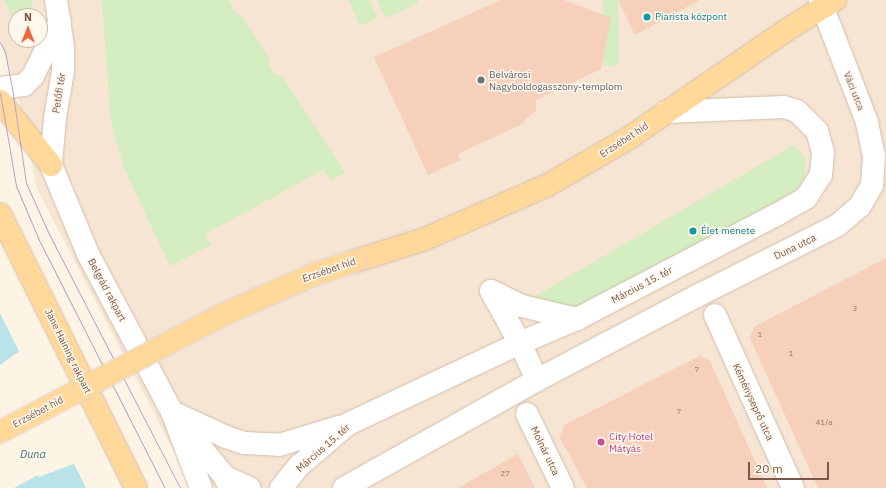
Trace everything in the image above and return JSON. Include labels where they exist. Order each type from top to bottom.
[{"type":"main road","points":[[663,114],[826,2]]},
{"type":"main road","points":[[0,101],[51,165]]},
{"type":"main road","name":"Erzsébet híd","points":[[0,432],[224,314],[279,288],[315,274],[425,238],[546,186],[629,138],[663,114]]},
{"type":"main road","name":"Jane Haining rakpart","points":[[0,214],[136,488]]},
{"type":"street","name":"Petőfi tér","points":[[51,165],[55,118],[63,71],[60,21],[56,0]]},
{"type":"street","name":"Váci utca","points":[[826,2],[867,122],[874,156],[872,185]]},
{"type":"street","points":[[0,88],[24,84],[33,76],[60,21]]},
{"type":"street","name":"Március 15. tér","points":[[281,488],[298,466],[348,424],[520,342],[576,319],[806,198],[821,175],[823,152],[817,131],[798,111],[784,107],[663,114]]},
{"type":"street","name":"Belgrád rakpart","points":[[51,165],[88,254],[172,412],[201,488]]},
{"type":"street","name":"Duna utca","points":[[537,380],[703,293],[838,226],[860,206],[872,185]]},
{"type":"street","points":[[344,488],[537,380],[520,342],[491,291],[522,306],[576,319]]},
{"type":"street","name":"Kéményseprő utca","points":[[715,315],[735,363],[793,488]]},
{"type":"street","points":[[172,412],[226,437],[245,443],[279,445],[348,424]]},
{"type":"street","name":"Belgrád rakpart","points":[[172,412],[228,483]]},
{"type":"street","name":"Molnár utca","points":[[527,414],[563,488]]},
{"type":"street","points":[[228,483],[250,488]]},
{"type":"shaded area","points":[[0,0],[886,0],[886,488],[193,488],[37,189],[20,105],[0,37]]},
{"type":"green space","points":[[4,0],[31,0],[32,8],[8,8]]},
{"type":"green space","points":[[102,0],[229,0],[234,12],[241,15],[269,58],[269,66],[274,74],[283,77],[345,173],[331,181],[323,170],[205,234],[211,245],[170,266],[125,170],[111,122]]},
{"type":"green space","points":[[349,0],[369,0],[377,18],[360,26]]},
{"type":"green space","points":[[377,0],[417,0],[418,3],[385,18]]},
{"type":"green space","points":[[603,0],[618,0],[618,66],[603,66]]},
{"type":"green space","points":[[794,145],[805,158],[805,176],[795,191],[780,203],[577,307],[532,298]]},
{"type":"water","name":"Duna","points":[[0,313],[86,488],[0,488]]},
{"type":"pier","name":"Duna","points":[[21,350],[76,463],[39,477],[38,475],[14,488],[0,488],[0,365]]},
{"type":"building","name":"Belvárosi Nagyboldogasszony-templom","points":[[501,0],[564,0],[611,18],[601,69],[536,100],[536,111],[523,121],[524,123],[458,154],[460,160],[428,175],[374,57]]},
{"type":"building","name":"Piarista központ","points":[[618,0],[700,0],[635,35]]},
{"type":"building","points":[[886,258],[886,488],[818,488],[750,338],[754,327]]},
{"type":"building","points":[[700,356],[710,361],[767,488],[587,488],[560,438],[564,425]]},
{"type":"building","points":[[518,454],[535,488],[458,488]]},
{"type":"tram line","points":[[0,42],[5,52],[12,88],[26,183],[49,234],[180,488]]},
{"type":"tram line","points":[[0,93],[16,186],[39,240],[165,488]]},
{"type":"place","name":"Piarista központ","points":[[647,17]]},
{"type":"place","name":"Belvárosi Nagyboldogasszony-templom","points":[[481,80]]},
{"type":"place","name":"Élet menete","points":[[693,231]]},
{"type":"place","name":"City Hotel Mátyás","points":[[601,442]]}]
